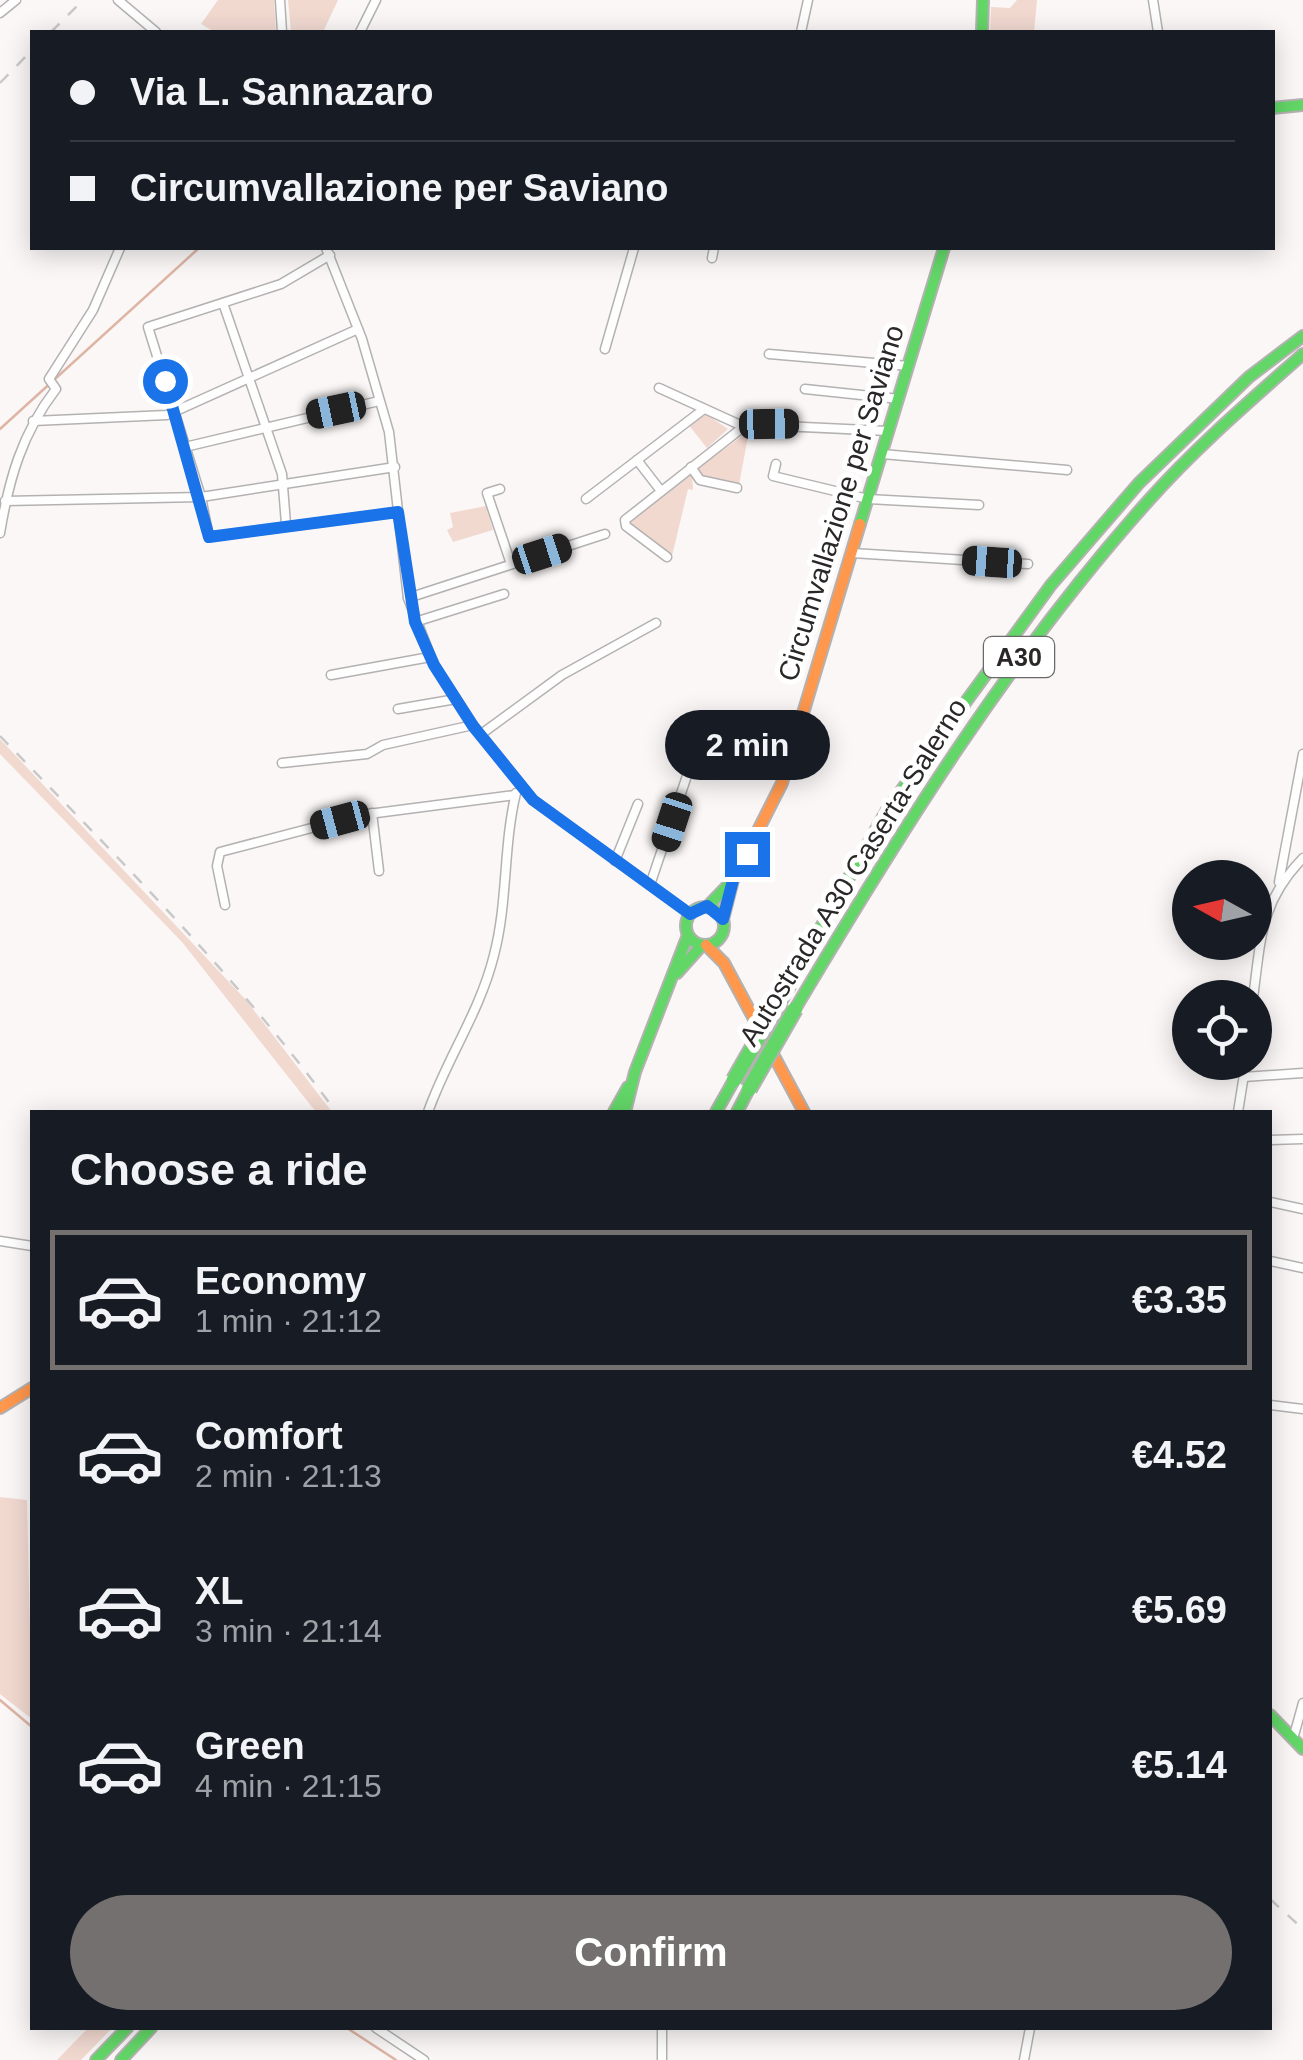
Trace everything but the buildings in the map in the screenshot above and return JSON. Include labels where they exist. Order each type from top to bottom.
[{"type":"main road","points":[[982,30],[984,0]]},
{"type":"main road","points":[[1275,108],[1303,106]]},
{"type":"main road","name":"Circumvallazione per Saviano","points":[[723,919],[733,880],[782,783],[943,250]]},
{"type":"main road","name":"Autostrada A30 Caserta-Salerno","points":[[717,1110],[887,810],[1052,585],[1140,482],[1249,377],[1303,336]]},
{"type":"main road","name":"Autostrada A30 Caserta-Salerno","points":[[737,1110],[908,819],[979,712],[1068,590],[1150,498],[1258,391],[1303,354]]},
{"type":"main road","name":"Circumvallazione per Saviano","points":[[707,906],[733,880]]},
{"type":"main road","points":[[626,1110],[688,935],[690,914],[707,906],[723,919],[724,963]]},
{"type":"main road","points":[[688,935],[724,963],[803,1110]]},
{"type":"main road","points":[[670,982],[704,945],[721,936]]},
{"type":"main road","points":[[615,1110],[634,1078]]},
{"type":"main road","points":[[0,1408],[30,1389]]},
{"type":"main road","points":[[1272,1717],[1298,1744]]},
{"type":"main road","points":[[96,2060],[125,2030]]},
{"type":"main road","points":[[121,2060],[149,2030]]},
{"type":"street","points":[[0,13],[16,0]]},
{"type":"street","points":[[118,0],[154,30]]},
{"type":"street","points":[[280,0],[282,30]]},
{"type":"street","points":[[361,30],[376,0]]},
{"type":"street","points":[[802,30],[808,0]]},
{"type":"street","points":[[1154,0],[1158,30]]},
{"type":"street","points":[[0,533],[5,500],[33,421],[56,389],[49,380],[93,310],[119,250]]},
{"type":"street","points":[[606,348],[633,250]]},
{"type":"street","points":[[398,512],[209,537],[201,498],[148,327],[281,284],[328,251],[380,401],[395,467],[408,598],[430,656],[473,726],[533,800],[690,914]]},
{"type":"street","points":[[222,302],[283,487],[286,524]]},
{"type":"street","points":[[33,421],[167,414],[307,355],[358,329]]},
{"type":"street","points":[[769,354],[909,366]]},
{"type":"street","points":[[660,388],[747,424],[888,431]]},
{"type":"street","points":[[805,389],[898,399]]},
{"type":"street","points":[[185,447],[380,401]]},
{"type":"street","points":[[586,499],[704,408]]},
{"type":"street","points":[[667,557],[624,524],[747,424]]},
{"type":"street","points":[[882,454],[1067,470]]},
{"type":"street","points":[[637,460],[661,491]]},
{"type":"street","points":[[776,464],[773,476],[868,500],[978,505]]},
{"type":"street","points":[[5,500],[201,498],[395,467]]},
{"type":"street","points":[[690,467],[700,480],[737,488]]},
{"type":"street","points":[[500,489],[487,493],[511,564]]},
{"type":"street","points":[[408,598],[605,534]]},
{"type":"street","points":[[852,552],[1028,564]]},
{"type":"street","points":[[415,622],[504,594]]},
{"type":"street","points":[[480,735],[562,675],[656,624]]},
{"type":"street","points":[[331,676],[430,656]]},
{"type":"street","points":[[398,709],[456,698]]},
{"type":"street","points":[[282,763],[367,754],[383,745],[473,726]]},
{"type":"street","points":[[1256,980],[1265,915],[1279,882],[1303,754]]},
{"type":"street","points":[[650,886],[692,758]]},
{"type":"street","points":[[429,1110],[474,1017],[494,956],[515,795],[520,784]]},
{"type":"street","points":[[225,906],[217,866],[220,852],[372,813],[515,795]]},
{"type":"street","points":[[615,861],[638,804]]},
{"type":"street","points":[[372,813],[380,871]]},
{"type":"street","points":[[1279,882],[1303,858]]},
{"type":"street","points":[[1272,1075],[1303,1074]]},
{"type":"street","points":[[1238,1110],[1243,1080]]},
{"type":"street","points":[[1272,1140],[1303,1139]]},
{"type":"street","points":[[1272,1202],[1303,1209]]},
{"type":"street","points":[[0,1241],[30,1246]]},
{"type":"street","points":[[1272,1261],[1303,1268]]},
{"type":"street","points":[[1272,1405],[1303,1409]]},
{"type":"street","points":[[1298,1744],[1303,1704]]},
{"type":"street","points":[[379,2030],[424,2060]]},
{"type":"street","points":[[662,2030],[662,2060]]},
{"type":"street","points":[[1024,2060],[1030,2030]]},
{"type":"shaded area","points":[[218,0],[274,0],[276,30],[212,30],[201,24]]},
{"type":"shaded area","points":[[288,0],[338,0],[324,30],[291,30]]},
{"type":"shaded area","points":[[1017,0],[1037,0],[1034,30],[990,30],[991,7],[1010,8]]},
{"type":"shaded area","points":[[706,414],[728,429],[707,448],[688,424]]},
{"type":"shaded area","points":[[749,431],[739,485],[703,477],[698,468]]},
{"type":"shaded area","points":[[692,473],[693,490],[688,489],[672,556],[628,521]]},
{"type":"shaded area","points":[[486,506],[493,530],[453,542],[447,530],[453,527],[450,513]]},
{"type":"shaded area","points":[[0,739],[246,1000],[330,1110],[312,1107],[182,942],[0,754]]},
{"type":"shaded area","points":[[0,1497],[27,1500],[30,1717],[0,1694]]},
{"type":"shaded area","points":[[86,2030],[110,2030],[81,2060],[57,2060]]},
{"type":"waterway","points":[[0,429],[197,250]]},
{"type":"waterway","points":[[0,1700],[30,1725]]},
{"type":"waterway","points":[[350,2030],[396,2060]]},
{"type":"railway","points":[[53,30],[83,0]]},
{"type":"railway","points":[[0,83],[30,52]]},
{"type":"railway","points":[[0,736],[217,965],[334,1110]]},
{"type":"railway","points":[[1272,1901],[1303,1929]]},
{"type":"traffic: fast","points":[[982,30],[983,0]]},
{"type":"traffic: fast","points":[[1275,108],[1303,105]]},
{"type":"traffic: fast","points":[[860,524],[943,250]]},
{"type":"traffic: fast","points":[[789,984],[887,810],[1051,585],[1139,483],[1249,377],[1303,336]]},
{"type":"traffic: fast","points":[[795,1009],[917,811],[1050,620],[1167,480],[1303,354]]},
{"type":"traffic: fast","points":[[707,907],[732,881]]},
{"type":"traffic: fast","points":[[705,907],[719,912],[724,926],[719,940],[705,945],[691,940],[686,926],[691,912],[705,907]]},
{"type":"traffic: fast","points":[[626,1110],[635,1072],[688,935]]},
{"type":"traffic: fast","points":[[677,973],[702,945]]},
{"type":"traffic: fast","points":[[734,1080],[789,984]]},
{"type":"traffic: fast","points":[[749,1089],[795,1009]]},
{"type":"traffic: fast","points":[[717,1110],[734,1080]]},
{"type":"traffic: fast","points":[[615,1110],[628,1087]]},
{"type":"traffic: fast","points":[[738,1110],[749,1089]]},
{"type":"traffic: fast","points":[[1272,1717],[1303,1749]]},
{"type":"traffic: fast","points":[[96,2060],[125,2030]]},
{"type":"traffic: fast","points":[[121,2060],[149,2030]]},
{"type":"traffic: slow","points":[[723,919],[733,880],[782,783],[860,524]]},
{"type":"traffic: slow","points":[[706,945],[724,963],[803,1110]]},
{"type":"traffic: slow","points":[[0,1408],[30,1389]]},
{"type":"route","points":[[165,381],[209,537],[398,512],[408,598],[434,665],[473,726],[533,800],[690,914],[707,906],[723,919],[733,880],[747,854]]}]
